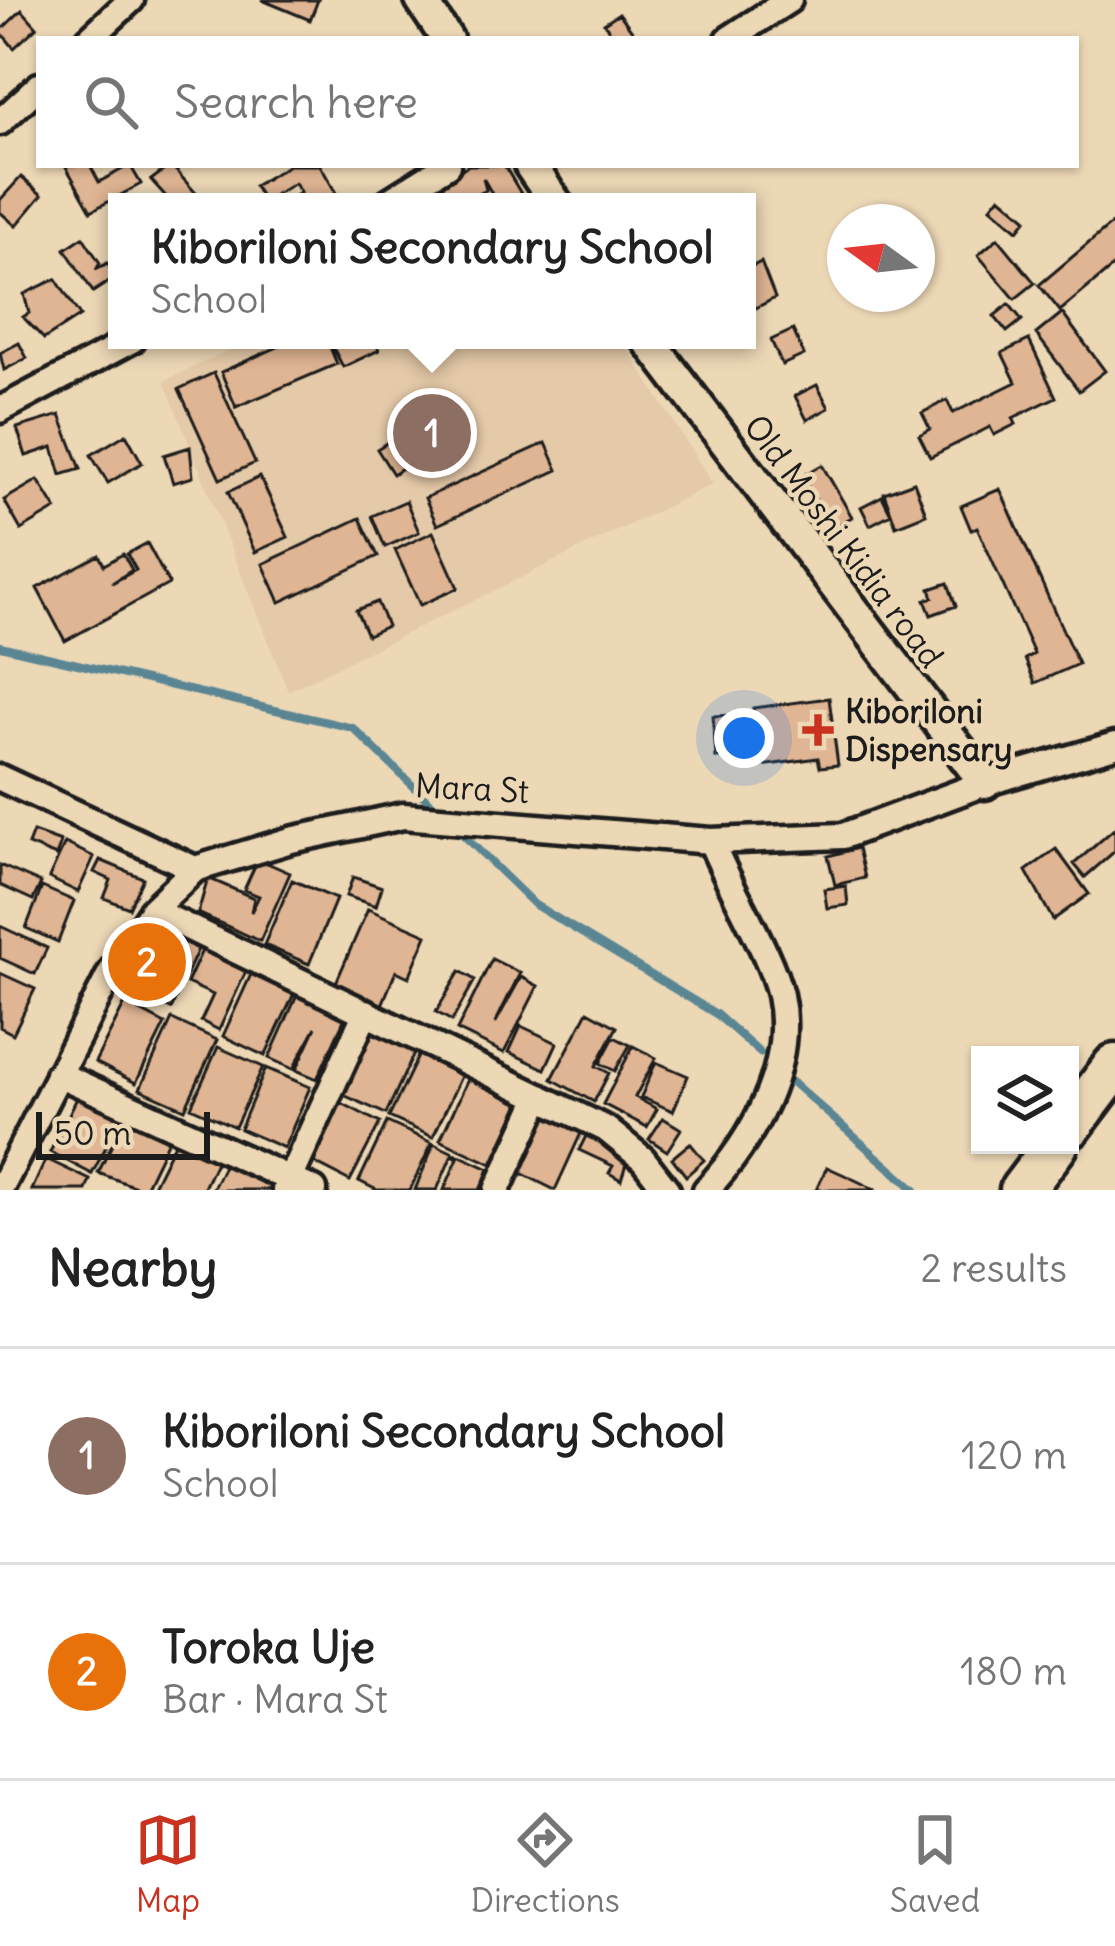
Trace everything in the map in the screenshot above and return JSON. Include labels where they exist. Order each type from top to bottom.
[{"type":"highway","points":[[1079,1114],[1115,1066]]},
{"type":"highway","points":[[1022,1190],[1049,1154]]},
{"type":"street","points":[[92,36],[131,0]]},
{"type":"street","points":[[422,0],[445,36]]},
{"type":"street","points":[[734,36],[789,0]]},
{"type":"street","points":[[0,122],[36,89]]},
{"type":"street","points":[[403,193],[443,168]]},
{"type":"street","points":[[532,168],[549,193]]},
{"type":"street","points":[[0,410],[115,349]]},
{"type":"street","name":"Old Moshi Kidia road","points":[[655,349],[985,783]]},
{"type":"street","name":"Mara St","points":[[0,1190],[111,972],[152,910],[195,869],[291,840],[403,816],[711,841],[843,836],[985,783],[1115,745]]},
{"type":"street","points":[[0,778],[195,869]]},
{"type":"street","points":[[706,1190],[752,1131],[775,1076],[783,1027],[775,982],[711,841]]},
{"type":"street","points":[[152,910],[606,1129],[644,1159],[667,1190]]},
{"type":"street","points":[[287,1185],[366,1012]]},
{"type":"street","points":[[58,1074],[287,1185],[314,1190]]},
{"type":"street","points":[[497,1190],[540,1097]]},
{"type":"shaded area","points":[[231,349],[628,349],[713,484],[288,691],[164,381]]},
{"type":"building","points":[[262,0],[318,0],[310,20]]},
{"type":"building","points":[[22,10],[37,27],[14,48],[0,31]]},
{"type":"building","points":[[619,13],[636,36],[613,36],[604,23]]},
{"type":"building","points":[[67,168],[92,168],[99,182],[132,168],[141,184],[124,193],[108,193],[108,202],[91,211]]},
{"type":"building","points":[[174,168],[196,193],[163,193],[151,180]]},
{"type":"building","points":[[284,168],[322,168],[336,193],[300,193],[295,183],[278,193],[259,193],[254,186]]},
{"type":"building","points":[[464,168],[506,168],[521,193],[492,193],[483,178],[486,190],[481,193],[441,193],[436,184]]},
{"type":"building","points":[[21,177],[42,195],[16,226],[0,212],[0,200]]},
{"type":"building","points":[[1000,196],[1027,219],[1018,230],[991,207]]},
{"type":"building","points":[[1115,221],[1115,265],[1060,311],[1039,285]]},
{"type":"building","points":[[83,237],[100,263],[96,270],[108,265],[108,282],[93,292],[65,249]]},
{"type":"building","points":[[998,238],[1035,283],[1015,299],[978,255]]},
{"type":"building","points":[[761,262],[775,298],[756,308],[756,264]]},
{"type":"building","points":[[56,279],[80,316],[44,339],[23,317],[29,313],[24,294]]},
{"type":"building","points":[[1009,304],[1022,320],[1007,332],[994,316]]},
{"type":"building","points":[[1062,313],[1105,371],[1079,391],[1036,334]]},
{"type":"building","points":[[793,330],[804,355],[782,365],[771,340]]},
{"type":"building","points":[[1029,340],[1056,397],[1013,418],[1016,424],[994,435],[990,427],[930,457],[919,435],[930,429],[922,413],[947,400],[953,413],[1016,382],[1002,353]]},
{"type":"building","points":[[19,343],[27,358],[4,370],[0,353]]},
{"type":"building","points":[[273,349],[331,349],[337,364],[236,407],[221,372]]},
{"type":"building","points":[[334,349],[379,350],[343,367]]},
{"type":"building","points":[[214,373],[255,463],[220,479],[179,389]]},
{"type":"building","points":[[817,385],[829,408],[807,420],[795,396]]},
{"type":"building","points":[[60,415],[81,469],[61,475],[53,447],[26,456],[17,428]]},
{"type":"building","points":[[126,434],[142,463],[108,483],[91,455]]},
{"type":"building","points":[[394,438],[410,463],[393,474],[377,449]]},
{"type":"building","points":[[546,443],[558,470],[437,525],[425,498]]},
{"type":"building","points":[[190,447],[193,477],[173,483],[164,455]]},
{"type":"building","points":[[822,465],[852,517],[832,528],[802,476]]},
{"type":"building","points":[[260,477],[288,537],[255,552],[228,492]]},
{"type":"building","points":[[38,480],[56,509],[21,530],[4,500]]},
{"type":"building","points":[[914,482],[926,514],[896,526],[884,493]]},
{"type":"building","points":[[1000,489],[1078,664],[1035,683],[1025,659],[1034,654],[977,527],[971,530],[961,506]]},
{"type":"building","points":[[882,496],[891,514],[870,525],[861,507]]},
{"type":"building","points":[[406,501],[419,532],[385,547],[372,516]]},
{"type":"building","points":[[360,518],[378,556],[280,602],[263,564]]},
{"type":"building","points":[[433,532],[458,588],[420,605],[395,550]]},
{"type":"building","points":[[147,543],[169,584],[65,641],[37,588],[99,555],[104,565],[123,554],[132,570],[112,583],[136,570],[127,554]]},
{"type":"building","points":[[948,583],[956,606],[931,615],[925,600],[933,597],[930,589]]},
{"type":"building","points":[[377,602],[387,626],[367,635],[356,610]]},
{"type":"building","name":"Kiboriloni Dispensary","points":[[829,698],[838,765],[820,767],[818,758],[761,766],[753,708]]},
{"type":"building","points":[[734,715],[736,756],[716,758],[713,716]]},
{"type":"building","points":[[1115,828],[1115,851],[1085,877],[1074,864]]},
{"type":"building","points":[[33,832],[61,842],[56,856],[28,845]]},
{"type":"building","points":[[65,843],[94,857],[78,892],[49,878]]},
{"type":"building","points":[[858,848],[865,878],[835,885],[828,856]]},
{"type":"building","points":[[1056,849],[1089,894],[1053,920],[1026,871]]},
{"type":"building","points":[[258,859],[290,873],[260,941],[198,913],[208,878],[254,898],[251,912],[259,896],[244,890]]},
{"type":"building","points":[[100,860],[143,878],[129,908],[104,898],[111,880],[94,872]]},
{"type":"building","points":[[0,865],[41,883],[33,900],[0,885]]},
{"type":"building","points":[[353,877],[382,887],[376,906],[346,896]]},
{"type":"building","points":[[292,880],[336,899],[309,964],[264,945]]},
{"type":"building","points":[[846,886],[848,905],[827,908],[824,889]]},
{"type":"building","points":[[42,887],[74,901],[58,942],[26,928]]},
{"type":"building","points":[[368,909],[427,935],[409,977],[396,971],[382,1005],[335,985]]},
{"type":"building","points":[[0,926],[47,948],[35,974],[0,958]]},
{"type":"building","points":[[153,929],[198,949],[171,1009],[126,989]]},
{"type":"building","points":[[204,946],[248,967],[219,1030],[201,1021],[213,995],[187,983]]},
{"type":"building","points":[[492,959],[520,973],[495,1024],[521,977],[538,986],[504,1053],[457,1030]]},
{"type":"building","points":[[253,970],[296,990],[265,1056],[223,1036]]},
{"type":"building","points":[[460,971],[475,980],[452,1021],[436,1012]]},
{"type":"building","points":[[0,973],[35,989],[13,1034],[0,1027]]},
{"type":"building","points":[[299,991],[347,1013],[317,1079],[296,1070],[316,1027],[293,1069],[269,1058]]},
{"type":"building","points":[[125,1003],[165,1024],[136,1083],[95,1062]]},
{"type":"building","points":[[588,1011],[617,1027],[596,1066],[609,1073],[594,1102],[552,1079]]},
{"type":"building","points":[[172,1019],[217,1040],[185,1109],[140,1089]]},
{"type":"building","points":[[521,1026],[557,1043],[545,1069],[509,1052]]},
{"type":"building","points":[[366,1029],[415,1051],[386,1114],[337,1092]]},
{"type":"building","points":[[614,1037],[630,1045],[615,1071],[600,1063]]},
{"type":"building","points":[[633,1046],[656,1058],[635,1097],[657,1109],[647,1127],[603,1104]]},
{"type":"building","points":[[218,1047],[263,1067],[235,1127],[191,1107]]},
{"type":"building","points":[[421,1050],[464,1070],[433,1137],[389,1117]]},
{"type":"building","points":[[656,1062],[688,1076],[673,1111],[641,1097]]},
{"type":"building","points":[[266,1068],[310,1087],[284,1148],[240,1129]]},
{"type":"building","points":[[470,1075],[522,1099],[492,1164],[440,1140]]},
{"type":"building","points":[[79,1094],[122,1116],[92,1174],[50,1152]]},
{"type":"building","points":[[336,1100],[380,1123],[350,1181],[305,1158]]},
{"type":"building","points":[[540,1111],[582,1131],[555,1190],[513,1169]]},
{"type":"building","points":[[128,1112],[171,1134],[144,1190],[98,1173]]},
{"type":"building","points":[[663,1118],[681,1129],[667,1151],[649,1139]]},
{"type":"building","points":[[387,1122],[432,1143],[410,1190],[377,1190],[359,1181]]},
{"type":"building","points":[[589,1130],[630,1151],[621,1180],[609,1173],[613,1166],[579,1150]]},
{"type":"building","points":[[178,1135],[219,1156],[203,1190],[151,1190]]},
{"type":"building","points":[[690,1143],[704,1160],[686,1176],[672,1158]]},
{"type":"building","points":[[434,1144],[489,1169],[480,1190],[444,1190],[458,1158],[452,1155],[437,1190],[415,1190]]},
{"type":"building","points":[[230,1154],[275,1177],[268,1190],[212,1190]]},
{"type":"building","points":[[46,1159],[90,1180],[86,1190],[32,1190]]},
{"type":"building","points":[[827,1167],[851,1178],[876,1190],[816,1190]]},
{"type":"waterway","points":[[0,646],[353,728],[441,813]]},
{"type":"waterway","points":[[456,828],[535,905],[716,1014],[760,1053]]},
{"type":"waterway","points":[[792,1082],[915,1190]]},
{"type":"place","name":"Kiboriloni Secondary School","points":[[432,433]]},
{"type":"place","name":"Kiboriloni Dispensary","points":[[818,730]]},
{"type":"place","name":"Toroka Uje","points":[[147,962]]}]
